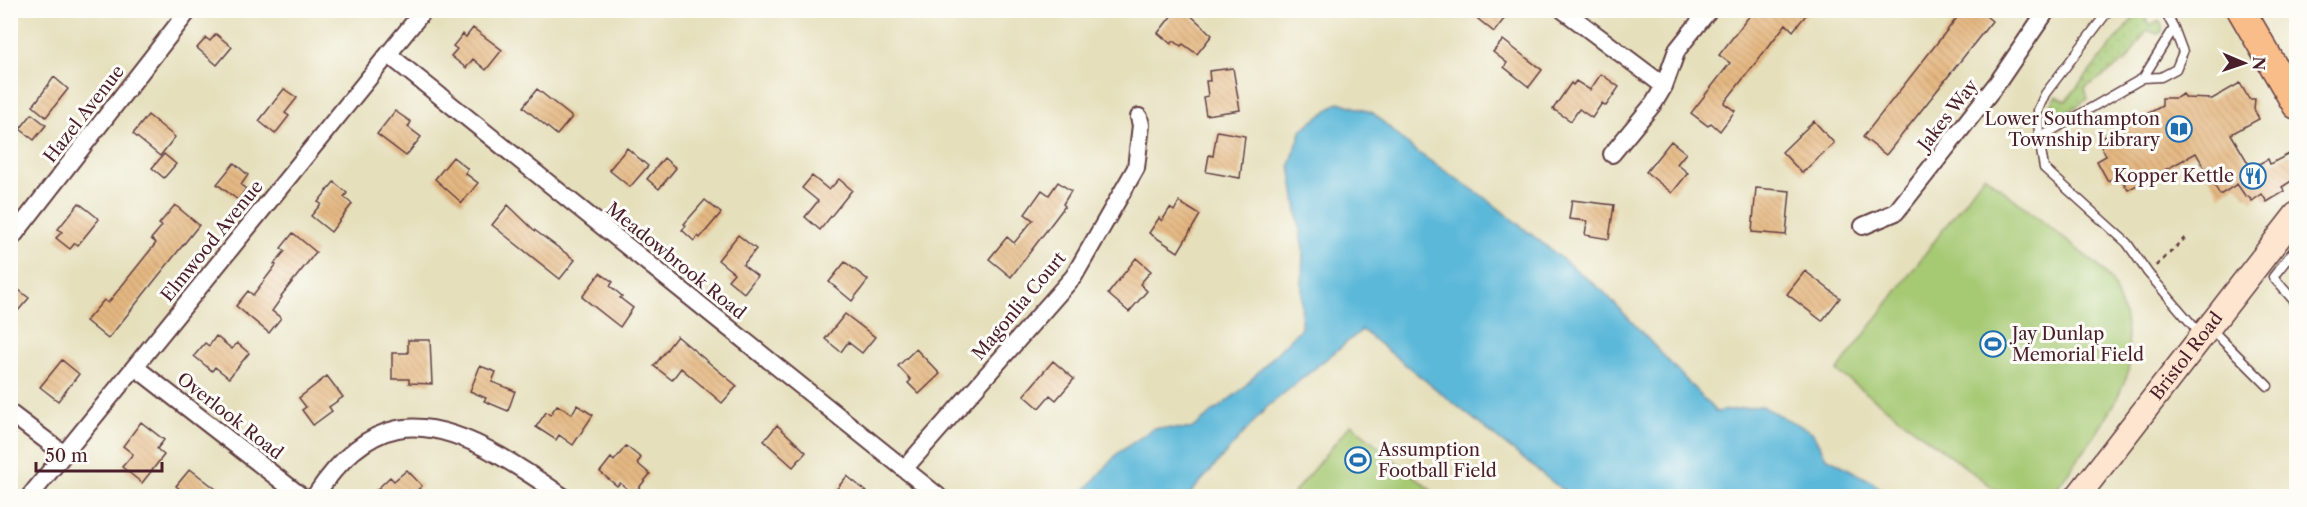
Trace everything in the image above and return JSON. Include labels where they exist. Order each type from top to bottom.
[{"type":"main road","points":[[2241,10],[2296,105]]},
{"type":"main road","name":"Bristol Road","points":[[2078,496],[2205,331],[2265,270],[2296,215]]},
{"type":"street","name":"Hazel Avenue","points":[[10,240],[189,10]]},
{"type":"street","name":"Elmwood Avenue","points":[[30,496],[424,10]]},
{"type":"street","points":[[1563,10],[1664,86]]},
{"type":"street","points":[[1612,154],[1654,103],[1664,86],[1677,50],[1709,10]]},
{"type":"street","name":"Jakes Way","points":[[1863,226],[1896,213],[1998,82],[2047,10]]},
{"type":"street","name":"Meadowbrook Road","points":[[389,55],[938,496]]},
{"type":"street","name":"Magonlia Court","points":[[904,468],[1074,276],[1136,168],[1141,125],[1139,117]]},
{"type":"street","name":"Overlook Road","points":[[135,367],[301,496]]},
{"type":"street","points":[[10,413],[64,454]]},
{"type":"street","points":[[315,496],[340,463],[356,448],[388,432],[409,427],[452,432],[521,468],[562,496]]},
{"type":"lane","points":[[2109,10],[2045,94],[2038,110],[2039,138],[2044,168],[2127,243],[2148,273],[2205,331],[2268,386]]},
{"type":"lane","points":[[2039,138],[2143,78],[2161,77],[2176,69],[2183,52],[2164,10]]},
{"type":"lane","points":[[2143,78],[2174,28]]},
{"type":"lane","points":[[2296,248],[2265,270],[2296,303]]},
{"type":"path","points":[[2148,273],[2185,238]]},
{"type":"green space","points":[[2139,11],[2142,11],[2149,25],[2159,21],[2162,25],[2162,32],[2157,34],[2147,30],[2127,60],[2085,88],[2088,99],[2059,117],[2049,109],[2056,96],[2066,101]]},
{"type":"green space","name":"Jay Dunlap Memorial Field","points":[[1984,175],[2096,264],[2112,282],[2124,314],[2130,354],[2128,373],[2115,403],[2096,434],[2051,496],[2004,496],[1837,371]]},
{"type":"green space","name":"Assumption Football Field","points":[[1351,424],[1438,496],[1291,496]]},
{"type":"water","points":[[1339,102],[1373,113],[1414,150],[1484,197],[1604,292],[1716,412],[1761,406],[1812,432],[1826,457],[1869,480],[1891,496],[1570,496],[1362,330],[1267,407],[1188,496],[1080,496],[1118,453],[1154,428],[1191,429],[1240,391],[1301,328],[1303,250],[1290,165],[1302,129]]},
{"type":"building","points":[[1176,10],[1185,10],[1212,35],[1197,54],[1183,44],[1181,46],[1174,41],[1171,44],[1158,33]]},
{"type":"building","points":[[1467,10],[1511,10],[1494,32]]},
{"type":"building","points":[[1754,10],[1810,10],[1793,31],[1786,24],[1724,103],[1735,111],[1720,131],[1711,123],[1708,126],[1691,113],[1730,63],[1719,55]]},
{"type":"building","points":[[1963,10],[1979,10],[1992,21],[1886,155],[1863,137]]},
{"type":"building","points":[[473,28],[502,50],[486,70],[473,59],[466,68],[451,56],[457,49],[453,46],[463,34],[466,37]]},
{"type":"building","points":[[216,34],[232,47],[217,65],[197,48],[206,38],[210,41]]},
{"type":"building","points":[[1503,40],[1542,70],[1529,87],[1504,67],[1507,63],[1493,52]]},
{"type":"building","points":[[1233,68],[1240,110],[1206,115],[1203,97],[1208,96],[1206,81],[1210,81],[1209,71]]},
{"type":"building","points":[[1601,74],[1619,87],[1606,106],[1602,103],[1592,118],[1579,109],[1571,121],[1553,109],[1571,83],[1573,85],[1576,81],[1590,90]]},
{"type":"building","points":[[54,77],[68,89],[46,117],[33,106]]},
{"type":"building","name":"Lower Southampton Township Library","points":[[2240,83],[2249,99],[2255,99],[2254,109],[2259,119],[2231,134],[2251,168],[2268,159],[2270,164],[2289,154],[2296,167],[2296,178],[2282,187],[2285,191],[2267,202],[2262,194],[2252,201],[2248,196],[2246,197],[2237,184],[2220,195],[2196,153],[2128,190],[2119,175],[2108,181],[2097,161],[2106,156],[2098,140],[2162,106],[2162,98],[2176,98],[2183,94],[2186,98],[2212,99]]},
{"type":"building","points":[[284,89],[297,98],[285,113],[289,116],[275,134],[259,121]]},
{"type":"building","points":[[537,89],[572,117],[557,135],[523,107]]},
{"type":"building","points":[[395,111],[411,122],[408,127],[421,137],[406,156],[377,134]]},
{"type":"building","points":[[32,114],[46,125],[34,140],[20,129]]},
{"type":"building","points":[[148,115],[175,137],[160,156],[133,134]]},
{"type":"building","points":[[1814,121],[1834,143],[1802,173],[1782,152]]},
{"type":"building","points":[[1217,131],[1245,136],[1240,178],[1206,172],[1209,155],[1213,156]]},
{"type":"building","points":[[1671,141],[1686,153],[1677,164],[1688,173],[1672,193],[1646,172]]},
{"type":"building","points":[[627,148],[648,166],[630,187],[609,170]]},
{"type":"building","points":[[164,154],[176,164],[164,178],[152,168]]},
{"type":"building","points":[[453,157],[468,169],[465,173],[478,183],[462,203],[435,179]]},
{"type":"building","points":[[664,158],[676,168],[659,189],[647,179]]},
{"type":"building","points":[[234,163],[248,175],[241,185],[246,189],[238,200],[217,184]]},
{"type":"building","points":[[812,176],[829,190],[839,179],[852,190],[820,230],[805,217],[818,201],[802,188]]},
{"type":"building","points":[[334,182],[347,193],[344,197],[352,204],[331,232],[311,216],[321,204],[318,202]]},
{"type":"building","points":[[1058,182],[1071,191],[1063,204],[1065,206],[1011,277],[989,259],[1007,237],[1014,243],[1033,220],[1025,214],[1042,190],[1049,195]]},
{"type":"building","points":[[1756,188],[1790,191],[1786,235],[1752,232]]},
{"type":"building","points":[[705,200],[721,213],[700,238],[698,236],[694,241],[682,230],[686,226],[684,224]]},
{"type":"building","points":[[1572,200],[1614,205],[1609,239],[1585,235],[1587,221],[1569,219]]},
{"type":"building","points":[[1179,202],[1200,215],[1178,252],[1149,233],[1159,218],[1162,221],[1170,208],[1174,211]]},
{"type":"building","points":[[79,203],[99,219],[78,245],[75,243],[70,249],[56,238],[62,232],[58,229]]},
{"type":"building","points":[[175,205],[199,225],[108,339],[86,321],[104,300],[108,303],[156,243],[151,239],[162,226],[159,224]]},
{"type":"building","points":[[508,205],[533,229],[575,260],[560,279],[492,225]]},
{"type":"building","points":[[293,233],[316,252],[272,311],[281,318],[269,333],[236,306],[248,291],[253,295],[276,265],[274,264],[285,251],[281,248]]},
{"type":"building","points":[[738,235],[756,249],[743,265],[757,276],[744,293],[728,280],[734,273],[718,260]]},
{"type":"building","points":[[1136,258],[1151,271],[1140,284],[1147,291],[1129,312],[1108,294]]},
{"type":"building","points":[[845,262],[868,280],[852,301],[829,282]]},
{"type":"building","points":[[1805,271],[1840,298],[1822,321],[1787,294]]},
{"type":"building","points":[[600,273],[613,282],[610,286],[633,308],[620,327],[582,297]]},
{"type":"building","points":[[10,283],[29,298],[10,320]]},
{"type":"building","points":[[845,314],[875,337],[862,353],[848,342],[841,352],[825,339]]},
{"type":"building","points":[[216,336],[232,349],[237,343],[249,353],[229,378],[215,367],[212,371],[194,356],[205,343],[209,346]]},
{"type":"building","points":[[677,336],[737,386],[722,403],[681,368],[672,380],[654,366]]},
{"type":"building","points":[[408,340],[430,340],[432,384],[409,383],[409,379],[392,379],[392,353],[408,353]]},
{"type":"building","points":[[916,349],[940,374],[919,394],[908,383],[911,380],[898,366]]},
{"type":"building","points":[[62,360],[79,374],[58,401],[40,387]]},
{"type":"building","points":[[1053,361],[1074,379],[1056,400],[1050,395],[1039,408],[1024,395]]},
{"type":"building","points":[[480,366],[496,372],[492,382],[515,391],[508,411],[484,401],[486,398],[470,391]]},
{"type":"building","points":[[327,376],[343,397],[329,407],[332,411],[313,425],[302,410],[306,407],[299,398]]},
{"type":"building","points":[[557,405],[572,414],[577,405],[593,415],[573,445],[559,435],[556,440],[536,427],[546,412],[550,415]]},
{"type":"building","points":[[141,422],[164,440],[157,449],[164,455],[142,483],[122,467],[133,454],[123,446]]},
{"type":"building","points":[[777,425],[806,452],[793,467],[764,441]]},
{"type":"building","points":[[626,446],[641,458],[637,463],[650,474],[634,494],[620,483],[617,486],[600,472],[611,458],[614,461]]},
{"type":"building","points":[[190,469],[225,496],[188,496],[176,486]]},
{"type":"building","points":[[407,470],[422,486],[411,496],[370,496],[390,477],[394,481]]},
{"type":"building","points":[[847,476],[872,496],[831,496]]},
{"type":"place","name":"Lower Southampton Township Library","points":[[2179,129]]},
{"type":"place","name":"Kopper Kettle","points":[[2253,176]]},
{"type":"place","name":"Jay Dunlap Memorial Field","points":[[1993,344]]},
{"type":"place","name":"Assumption Football Field","points":[[1358,460]]}]
